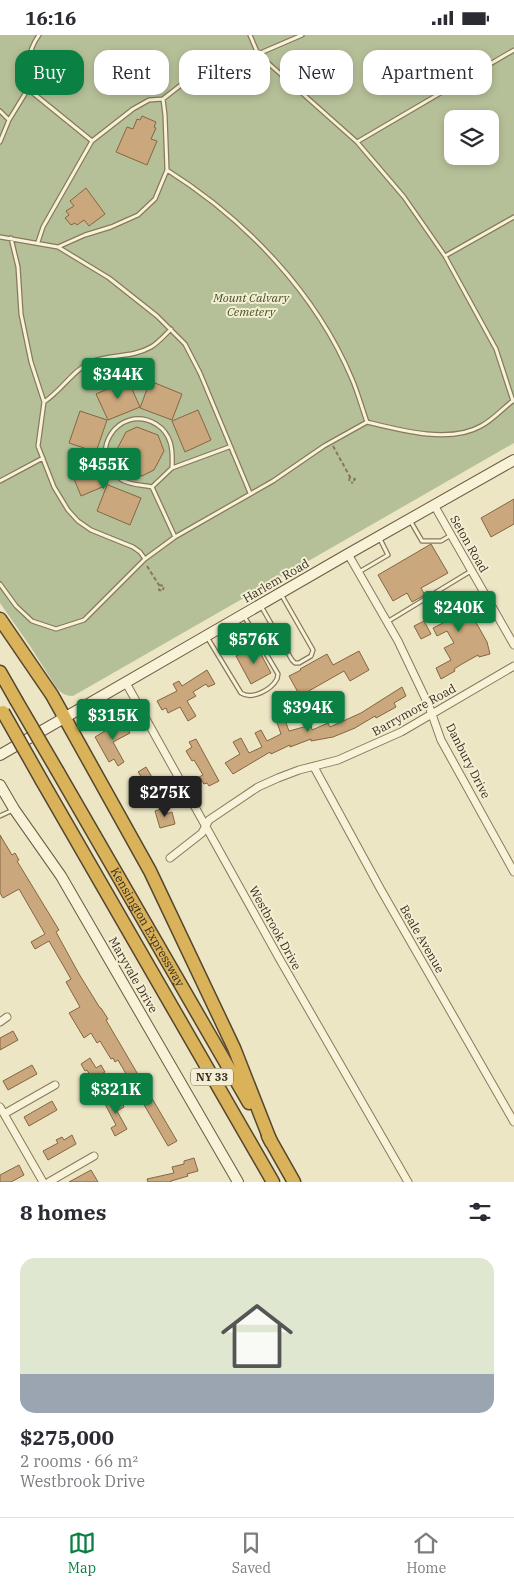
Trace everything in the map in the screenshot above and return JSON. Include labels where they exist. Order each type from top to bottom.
[{"type":"highway","points":[[0,619],[52,695],[150,871],[234,1048],[271,1142]]},
{"type":"highway","name":"Kensington Expressway","points":[[0,671],[294,1182]]},
{"type":"highway","name":"Kensington Expressway","points":[[1,710],[273,1182]]},
{"type":"main road","name":"Harlem Road","points":[[0,755],[514,460]]},
{"type":"main road","name":"Maryvale Drive","points":[[0,785],[14,809],[61,875],[235,1181]]},
{"type":"street","name":"Seton Road","points":[[434,505],[514,645]]},
{"type":"street","name":"Danbury Drive","points":[[348,554],[398,641],[442,740],[514,871]]},
{"type":"street","name":"Barrymore Road","points":[[170,857],[202,833],[209,820],[258,787],[278,778],[338,760],[401,732],[514,665]]},
{"type":"street","name":"Westbrook Drive","points":[[126,683],[279,958],[408,1182]]},
{"type":"street","name":"Beale Avenue","points":[[314,767],[381,890],[514,1122]]},
{"type":"street","points":[[0,1021],[7,1017]]},
{"type":"street","points":[[43,1182],[2,1111],[54,1085]]},
{"type":"street","points":[[49,1182],[94,1156]]},
{"type":"lane","points":[[32,50],[39,35]]},
{"type":"lane","points":[[250,35],[256,50]]},
{"type":"lane","points":[[267,50],[302,35]]},
{"type":"lane","points":[[357,142],[514,50]]},
{"type":"lane","points":[[0,584],[16,607],[32,621],[56,629],[84,620],[144,560],[175,537],[273,481],[367,422],[404,432],[450,435],[465,433],[481,426],[514,400],[496,349],[445,256],[404,197],[357,142],[270,65]]},
{"type":"lane","points":[[38,243],[43,227],[92,141],[133,109],[149,100],[163,99],[179,86]]},
{"type":"lane","points":[[0,142],[9,120],[24,95]]},
{"type":"lane","points":[[35,95],[92,141]]},
{"type":"lane","points":[[58,247],[138,215],[155,199],[167,170],[163,99]]},
{"type":"lane","points":[[0,111],[9,120]]},
{"type":"lane","points":[[167,170],[191,185],[246,230],[304,295],[329,333],[352,379],[367,422]]},
{"type":"lane","points":[[445,256],[514,217]]},
{"type":"lane","points":[[0,237],[58,247],[109,278],[171,329],[185,344],[200,373],[229,447],[250,493]]},
{"type":"lane","points":[[11,238],[18,267],[21,314],[31,362],[44,402],[38,446],[54,487],[68,510],[78,521],[91,530],[133,547],[140,552],[144,560]]},
{"type":"lane","points":[[44,402],[52,397],[78,371],[91,362],[134,354],[152,347],[171,329]]},
{"type":"lane","points":[[152,487],[122,480],[110,468],[105,452],[108,437],[114,429],[121,423],[132,419],[148,420],[156,424],[169,436],[173,452],[172,468]]},
{"type":"lane","points":[[152,487],[172,468],[229,447]]},
{"type":"lane","points":[[0,481],[43,459]]},
{"type":"lane","points":[[152,487],[175,537]]},
{"type":"lane","points":[[409,519],[422,541],[441,541],[451,535]]},
{"type":"lane","points":[[358,572],[388,555],[378,537]]},
{"type":"lane","points":[[387,622],[471,570]]},
{"type":"lane","points":[[260,605],[295,663],[299,663],[312,656],[313,650],[281,593]]},
{"type":"lane","points":[[207,636],[240,693],[250,696],[270,688],[278,679],[278,674],[243,615]]},
{"type":"lane","points":[[0,817],[14,809]]},
{"type":"path","points":[[331,443],[350,477]]},
{"type":"path","points":[[144,560],[159,585]]},
{"type":"green space","name":"Mount Calvary Cemetery","points":[[0,35],[514,35],[514,443],[73,696],[63,694],[56,687],[0,603]]},
{"type":"building","points":[[142,116],[156,122],[154,127],[156,128],[151,139],[157,141],[147,165],[116,152],[127,127],[133,129],[137,119],[140,120]]},
{"type":"building","points":[[86,188],[105,214],[89,226],[84,220],[77,225],[75,223],[71,225],[65,218],[69,215],[66,211],[74,206],[70,201]]},
{"type":"building","points":[[128,380],[140,407],[108,420],[96,394]]},
{"type":"building","points":[[150,381],[182,394],[172,420],[140,408]]},
{"type":"building","points":[[198,410],[211,440],[185,452],[172,421]]},
{"type":"building","points":[[80,411],[107,420],[96,452],[69,443]]},
{"type":"building","points":[[137,427],[158,435],[164,451],[154,470],[142,476],[122,469],[115,453],[126,432]]},
{"type":"building","points":[[95,454],[108,485],[141,498],[130,525],[97,511],[107,485],[81,496],[68,464]]},
{"type":"building","points":[[514,499],[514,524],[491,537],[481,518]]},
{"type":"building","points":[[431,544],[448,573],[421,588],[425,595],[412,602],[407,593],[393,601],[378,575]]},
{"type":"building","points":[[459,592],[487,642],[490,654],[479,657],[478,655],[441,679],[436,668],[451,660],[444,648],[454,643],[447,631],[437,636],[433,628],[443,623],[430,601],[437,597],[440,602]]},
{"type":"building","points":[[424,621],[431,634],[421,639],[414,626]]},
{"type":"building","points":[[256,645],[271,673],[251,684],[236,656]]},
{"type":"building","points":[[359,651],[369,670],[350,681],[344,671],[300,696],[289,676],[327,654],[333,665]]},
{"type":"building","points":[[207,670],[215,684],[208,687],[206,684],[193,692],[196,696],[187,701],[196,716],[188,721],[180,707],[168,713],[166,708],[162,710],[157,701],[177,691],[173,684],[179,681],[182,686]]},
{"type":"building","points":[[402,687],[406,696],[394,703],[396,707],[376,718],[375,716],[355,728],[333,737],[311,741],[311,739],[290,747],[290,745],[271,754],[270,752],[233,774],[225,763],[240,754],[233,742],[241,738],[249,753],[262,747],[255,733],[261,730],[267,741],[281,734],[275,717],[283,715],[289,731],[311,725],[312,730],[328,723],[330,727],[361,713]]},
{"type":"building","points":[[123,720],[130,733],[113,742],[124,762],[118,766],[114,759],[109,762],[95,737]]},
{"type":"building","points":[[196,739],[219,781],[209,786],[207,783],[204,784],[199,777],[203,775],[186,751],[192,747],[189,742]]},
{"type":"building","points":[[146,767],[162,794],[151,800],[144,787],[147,785],[138,772]]},
{"type":"building","points":[[165,808],[166,814],[172,812],[175,824],[160,828],[155,811]]},
{"type":"building","points":[[0,835],[12,855],[15,853],[19,860],[17,861],[59,930],[56,932],[79,974],[108,1019],[106,1020],[177,1141],[168,1146],[118,1060],[115,1062],[113,1058],[111,1059],[100,1041],[97,1043],[91,1033],[84,1038],[69,1013],[80,1007],[66,982],[71,979],[49,941],[35,949],[31,942],[45,934],[19,889],[3,898],[0,893]]},
{"type":"building","points":[[13,1031],[18,1040],[0,1050],[0,1038]]},
{"type":"building","points":[[90,1058],[96,1068],[101,1065],[105,1072],[92,1079],[81,1064]]},
{"type":"building","points":[[32,1065],[37,1074],[8,1090],[3,1081]]},
{"type":"building","points":[[119,1096],[124,1107],[117,1111],[127,1129],[115,1136],[111,1128],[116,1125],[105,1104]]},
{"type":"building","points":[[52,1101],[57,1110],[29,1126],[24,1117]]},
{"type":"building","points":[[72,1135],[76,1144],[48,1160],[43,1151],[58,1143],[56,1140],[62,1137],[64,1140]]},
{"type":"building","points":[[194,1158],[198,1171],[171,1182],[148,1182],[147,1179],[174,1173],[172,1167],[184,1164],[184,1161]]},
{"type":"building","points":[[19,1165],[24,1175],[11,1182],[0,1182],[0,1175]]},
{"type":"building","points":[[91,1170],[98,1182],[69,1182]]}]
